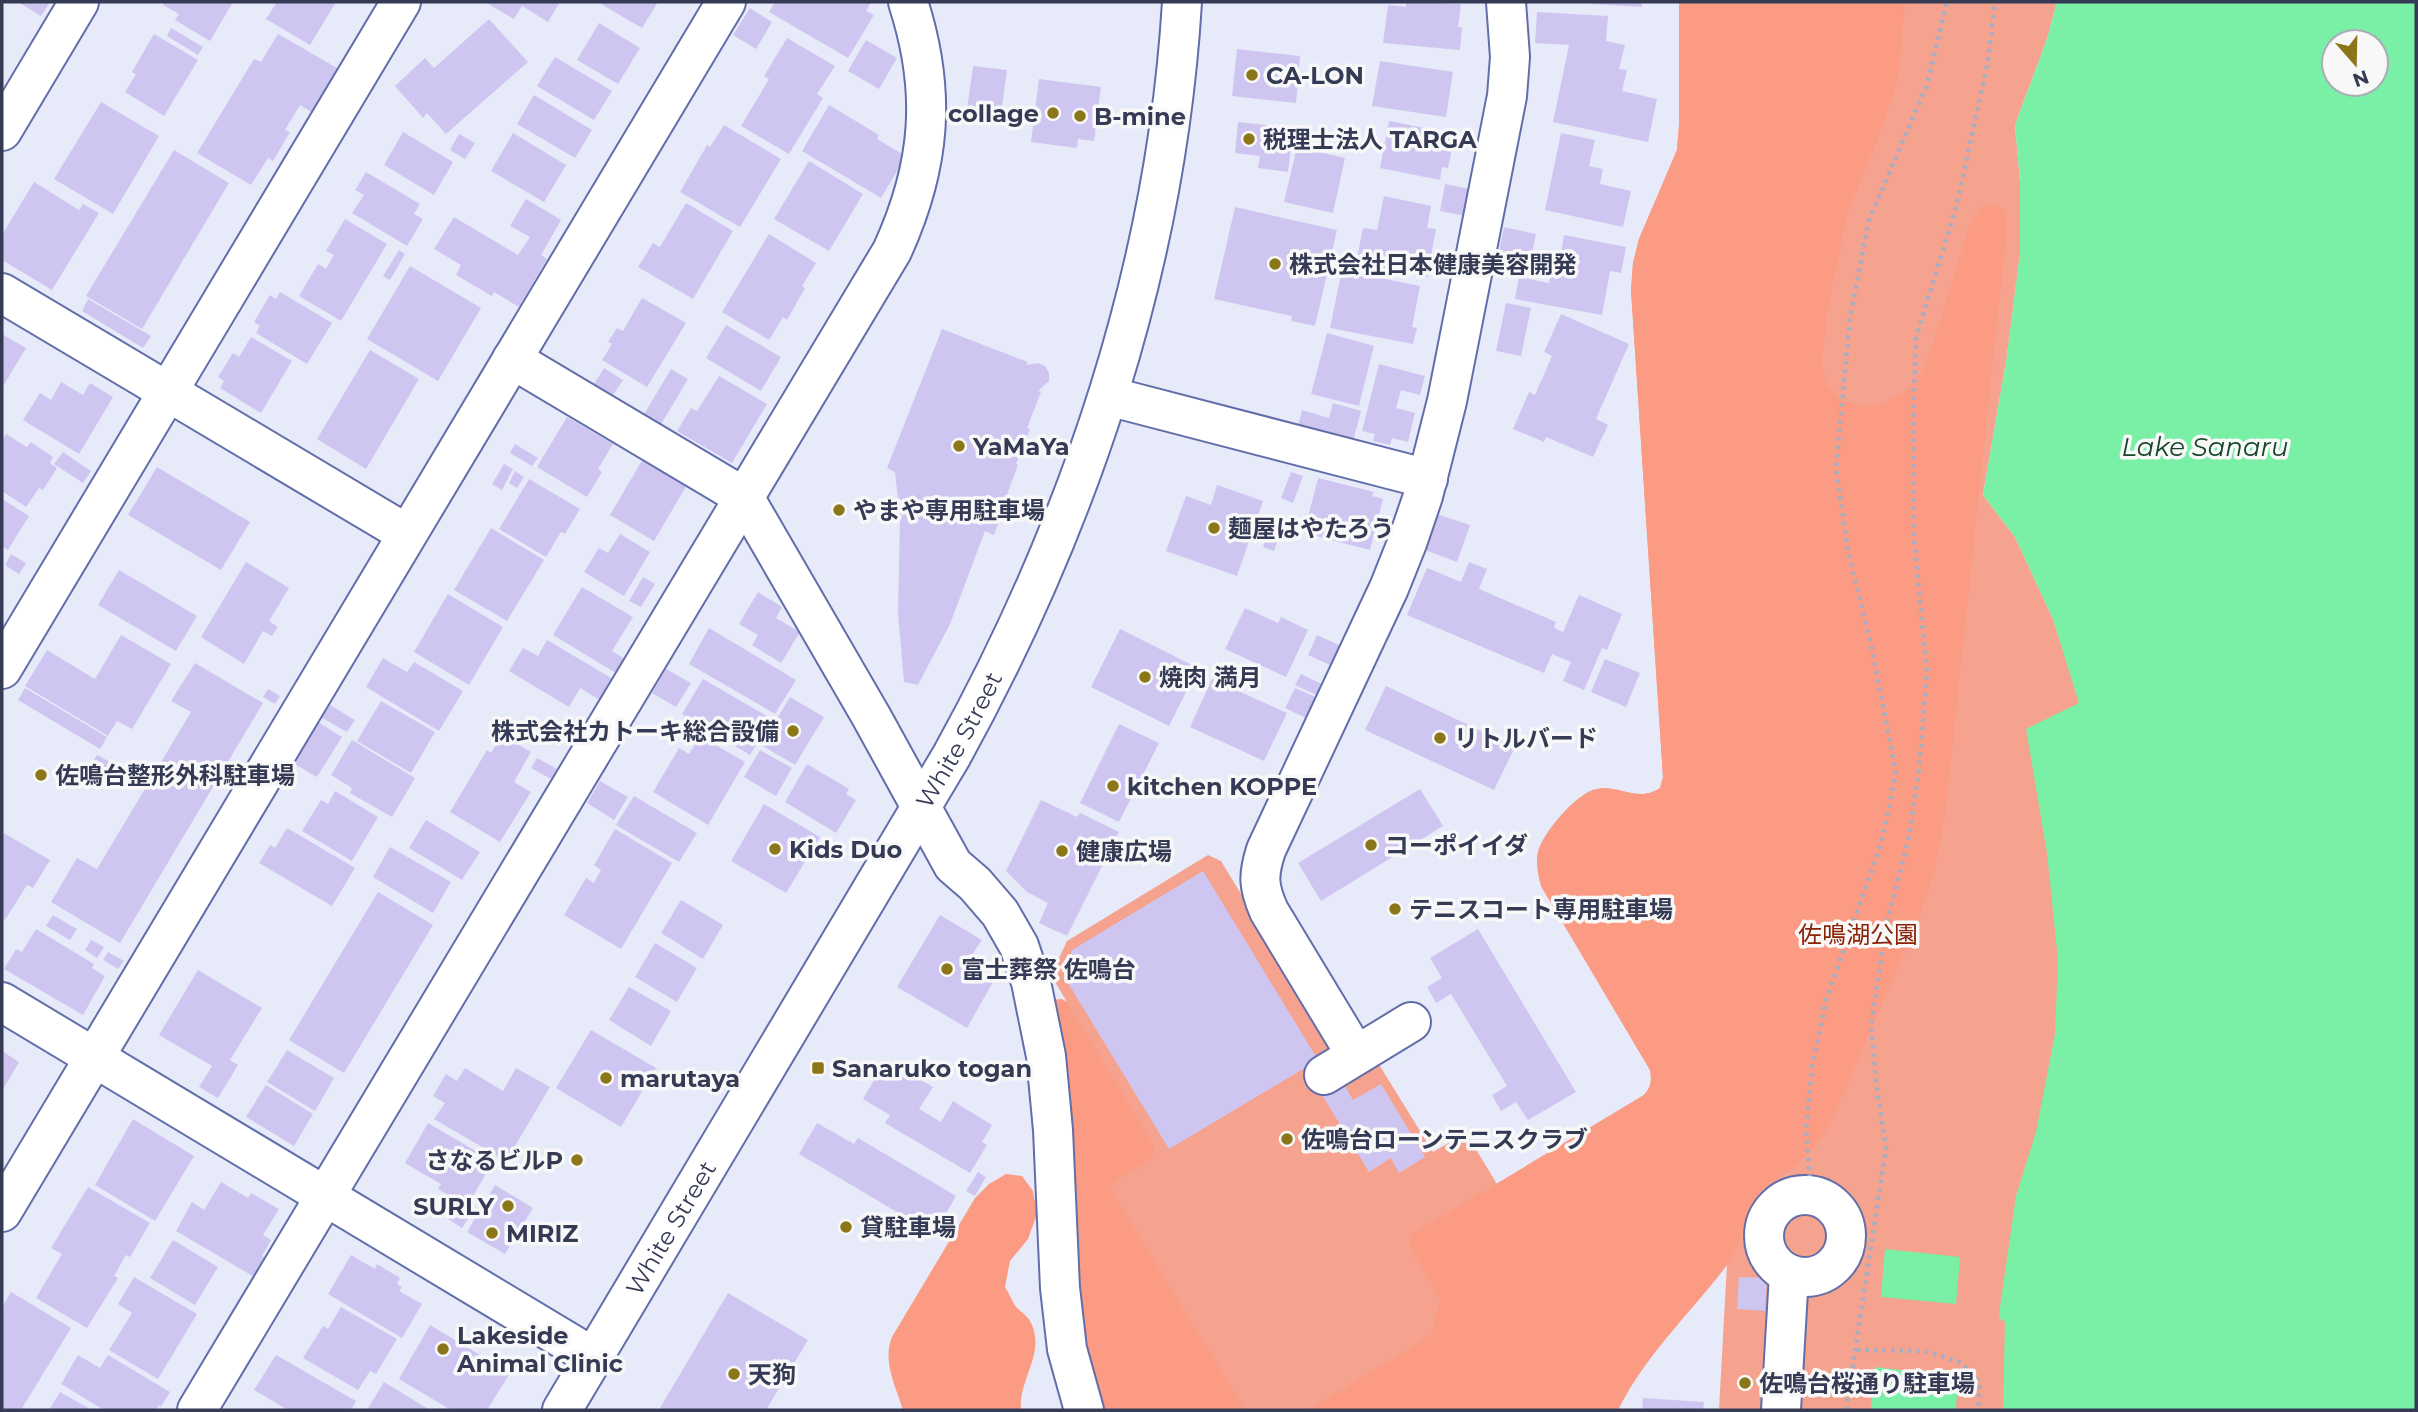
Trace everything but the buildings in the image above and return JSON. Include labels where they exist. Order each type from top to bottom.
[{"type":"street","points":[[2,131],[79,2]]},
{"type":"street","points":[[2,669],[401,2]]},
{"type":"street","points":[[2,1212],[726,2]]},
{"type":"street","points":[[197,1410],[892,251],[916,191],[923,160],[927,96],[919,42],[908,2]]},
{"type":"street","name":"White Street","points":[[562,1410],[984,698],[1040,580],[1083,473],[1108,396],[1142,271],[1173,91],[1182,2]]},
{"type":"street","points":[[1356,1055],[1269,911],[1260,891],[1259,870],[1389,588],[1428,479],[1447,401],[1507,96],[1510,57],[1506,2]]},
{"type":"street","points":[[2,293],[407,534]]},
{"type":"street","points":[[512,359],[744,497],[871,716],[953,865],[975,884],[1000,913],[1019,946],[1031,982],[1048,1068],[1060,1288],[1067,1349],[1084,1410]]},
{"type":"street","points":[[1108,396],[1428,479]]},
{"type":"street","points":[[2,1002],[593,1357]]},
{"type":"street","points":[[1324,1075],[1411,1023]]},
{"type":"street","points":[[1811,1195],[1825,1200],[1836,1209],[1844,1220],[1847,1235],[1845,1248],[1828,1272],[1800,1278],[1775,1264],[1767,1253],[1764,1238],[1772,1211],[1796,1196],[1811,1195]]},
{"type":"street","points":[[1781,1410],[1789,1274]]},
{"type":"path","points":[[1811,1195],[1806,1129],[1812,1067],[1826,1000],[1881,844],[1896,773],[1872,649],[1848,551],[1836,468],[1850,317],[1868,220],[1927,85],[1945,2]]},
{"type":"path","points":[[1846,1410],[1885,1147],[1875,1082],[1871,1025],[1886,927],[1909,837],[1919,769],[1927,673],[1914,538],[1913,418],[1916,338],[1957,204],[1988,61],[1995,2]]},
{"type":"path","points":[[1857,1350],[1925,1351],[1962,1363],[1980,1383],[1978,1410]]},
{"type":"green space","name":"佐鳴湖公園","points":[[1679,2],[2057,2],[2046,42],[2015,125],[2020,181],[2020,253],[2007,356],[1983,495],[2015,537],[2053,619],[2080,703],[2104,882],[2005,1322],[2005,1345],[2041,1410],[1719,1410],[1727,1264],[1654,1352],[1618,1410],[1099,1410],[1055,1000],[1062,999],[1067,1002],[1051,975],[1067,941],[1208,855],[1221,861],[1349,1072],[1375,1058],[1433,1152],[1466,1133],[1497,1184],[1644,1095],[1650,1086],[1650,1070],[1541,886],[1537,858],[1542,842],[1554,824],[1578,799],[1602,788],[1635,794],[1652,792],[1660,788],[1663,777],[1631,290],[1633,263],[1639,239],[1677,150]]},
{"type":"green space","name":"佐鳴湖公園","points":[[1679,2],[1905,2],[1898,79],[1882,129],[1847,214],[1827,314],[1822,362],[1825,381],[1838,398],[1858,406],[1881,404],[1903,393],[1919,377],[1929,356],[1970,223],[1980,208],[1995,203],[2005,212],[2007,228],[1945,816],[1935,870],[1918,921],[1831,1122],[1802,1160],[1763,1188],[1752,1206],[1733,1256],[1655,1352],[1618,1410],[1309,1410],[1431,1335],[1440,1299],[1409,1246],[1411,1235],[1644,1095],[1650,1084],[1650,1070],[1541,886],[1537,858],[1542,842],[1554,824],[1578,799],[1602,788],[1635,794],[1652,792],[1660,788],[1663,777],[1631,290],[1633,263],[1639,239],[1677,150]]},
{"type":"green space","points":[[1062,999],[1068,1004],[1153,1145],[1155,1153],[1145,1163],[1117,1181],[1112,1186],[1113,1193],[1245,1410],[1099,1410],[1081,1346],[1053,1008],[1055,1000]]},
{"type":"green space","points":[[1006,1174],[1022,1176],[1033,1191],[1037,1214],[1028,1239],[1010,1261],[1005,1287],[1016,1307],[1030,1321],[1035,1334],[1034,1356],[1023,1388],[1021,1410],[903,1410],[889,1365],[892,1337],[975,1198],[989,1184]]},
{"type":"water","name":"Lake Sanaru","points":[[2057,2],[2416,2],[2416,1410],[2003,1410],[2005,1322],[1999,1318],[2000,1307],[2016,1196],[2036,1132],[2055,1034],[2058,960],[2047,853],[2026,729],[2079,703],[2053,619],[2015,537],[1983,495],[2007,356],[2020,253],[2020,181],[2015,125],[2046,42]]},
{"type":"water","points":[[1885,1249],[1960,1257],[1956,1304],[1881,1297]]},
{"type":"water","points":[[1875,1367],[1958,1377],[1956,1410],[1871,1410]]},
{"type":"place","name":"CA-LON","points":[[1252,75]]},
{"type":"place","name":"collage","points":[[1053,113]]},
{"type":"place","name":"B-mine","points":[[1080,116]]},
{"type":"place","name":"税理士法人 TARGA","points":[[1249,139]]},
{"type":"place","name":"株式会社日本健康美容開発","points":[[1275,264]]},
{"type":"place","name":"YaMaYa","points":[[959,446]]},
{"type":"place","name":"やまや専用駐車場","points":[[839,510]]},
{"type":"place","name":"麺屋はやたろう","points":[[1214,528]]},
{"type":"place","name":"焼肉 満月","points":[[1145,677]]},
{"type":"place","name":"株式会社カトーキ総合設備","points":[[793,731]]},
{"type":"place","name":"リトルバード","points":[[1440,738]]},
{"type":"place","name":"佐鳴台整形外科駐車場","points":[[41,775]]},
{"type":"place","name":"kitchen KOPPE","points":[[1113,786]]},
{"type":"place","name":"コーポイイダ","points":[[1371,845]]},
{"type":"place","name":"Kids Duo","points":[[775,849]]},
{"type":"place","name":"健康広場","points":[[1062,851]]},
{"type":"place","name":"テニスコート専用駐車場","points":[[1395,909]]},
{"type":"place","name":"富士葬祭 佐鳴台","points":[[947,969]]},
{"type":"place","name":"Sanaruko togan","points":[[818,1068]]},
{"type":"place","name":"marutaya","points":[[606,1078]]},
{"type":"place","name":"佐鳴台ローンテニスクラブ","points":[[1287,1139]]},
{"type":"place","name":"さなるビルP","points":[[577,1160]]},
{"type":"place","name":"SURLY","points":[[508,1206]]},
{"type":"place","name":"貸駐車場","points":[[846,1227]]},
{"type":"place","name":"MIRIZ","points":[[492,1233]]},
{"type":"place","name":"Lakeside Animal Clinic","points":[[443,1349]]},
{"type":"place","name":"天狗","points":[[734,1374]]},
{"type":"place","name":"佐鳴台桜通り駐車場","points":[[1745,1383]]}]
